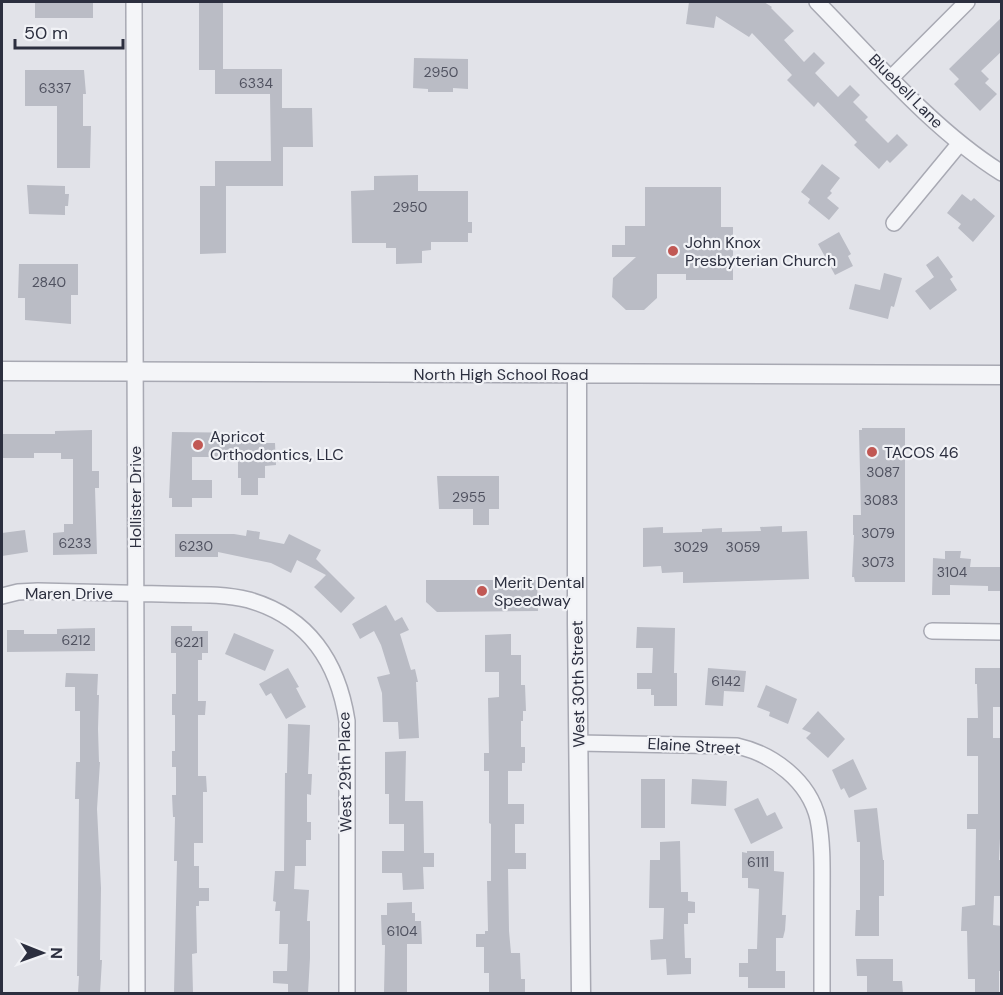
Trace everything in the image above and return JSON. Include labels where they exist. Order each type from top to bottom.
[{"type":"street","name":"Hollister Drive","points":[[134,2],[137,993]]},
{"type":"street","name":"Bluebell Lane","points":[[817,2],[935,122],[1002,173]]},
{"type":"street","points":[[891,78],[967,2]]},
{"type":"street","points":[[894,223],[960,143]]},
{"type":"street","name":"North High School Road","points":[[2,371],[1002,375]]},
{"type":"street","name":"West 30th Street","points":[[577,374],[581,993]]},
{"type":"street","name":"Maren Drive","points":[[2,596],[38,591],[136,594]]},
{"type":"street","name":"West 29th Place","points":[[136,594],[222,596],[249,600],[291,620],[311,637],[327,658],[339,684],[346,721],[347,993]]},
{"type":"street","points":[[932,631],[1002,632]]},
{"type":"street","name":"Elaine Street","points":[[578,743],[737,747],[769,758],[795,778],[804,789],[816,813],[819,826],[822,993]]},
{"type":"building","points":[[35,2],[93,2],[93,18],[35,18]]},
{"type":"building","points":[[199,2],[223,2],[223,69],[282,69],[282,108],[312,108],[313,147],[283,147],[283,186],[226,186],[226,253],[200,254],[200,186],[215,186],[215,161],[271,161],[270,94],[215,94],[215,70],[199,70]]},
{"type":"building","points":[[689,2],[764,2],[772,7],[794,31],[784,40],[804,62],[814,52],[825,63],[815,73],[838,97],[850,85],[860,95],[853,102],[868,117],[865,120],[888,143],[897,134],[908,145],[890,163],[887,160],[879,169],[854,145],[857,142],[818,102],[814,107],[787,80],[792,75],[752,33],[749,37],[716,16],[714,28],[686,24]]},
{"type":"building","points":[[1002,17],[1002,51],[981,71],[989,79],[985,83],[997,94],[980,111],[954,84],[959,79],[949,69]]},
{"type":"building","points":[[414,58],[468,59],[468,89],[453,88],[453,92],[428,92],[428,89],[413,88]]},
{"type":"building","points":[[25,70],[84,70],[86,94],[83,94],[83,126],[91,126],[90,168],[57,168],[57,106],[25,106]]},
{"type":"building","points":[[822,164],[840,178],[827,198],[839,208],[829,220],[808,203],[810,199],[801,192]]},
{"type":"building","points":[[418,175],[418,191],[468,191],[468,222],[472,222],[472,233],[468,233],[468,242],[431,242],[431,250],[422,251],[422,263],[396,264],[396,248],[386,248],[386,243],[352,243],[351,191],[374,190],[374,176]]},
{"type":"building","points":[[27,185],[65,186],[65,194],[69,194],[65,215],[29,214]]},
{"type":"building","name":"John Knox Presbyterian Church","points":[[645,187],[721,187],[721,227],[733,227],[733,280],[686,280],[686,274],[657,274],[657,298],[644,310],[626,310],[612,297],[613,278],[636,257],[612,257],[612,245],[625,245],[625,226],[645,226]]},
{"type":"building","points":[[962,194],[971,201],[974,198],[995,216],[973,242],[958,228],[961,224],[947,213]]},
{"type":"building","points":[[839,232],[851,254],[848,256],[853,266],[835,275],[818,244]]},
{"type":"building","points":[[938,256],[953,277],[950,279],[957,290],[930,310],[915,291],[934,277],[926,265]]},
{"type":"building","points":[[19,264],[78,264],[78,295],[71,295],[71,324],[25,320],[25,298],[18,298]]},
{"type":"building","points":[[884,273],[902,278],[894,307],[891,306],[888,319],[849,309],[855,284],[880,290]]},
{"type":"building","points":[[862,428],[905,428],[905,582],[855,582],[852,577],[853,515],[861,515],[859,430]]},
{"type":"building","points":[[92,430],[92,471],[99,471],[99,488],[95,488],[97,554],[53,555],[53,533],[64,532],[64,524],[73,524],[73,459],[61,459],[61,453],[34,453],[34,458],[2,458],[2,434],[55,434],[55,431]]},
{"type":"building","points":[[172,432],[263,433],[263,443],[275,443],[276,465],[265,466],[265,478],[258,478],[258,495],[241,495],[238,457],[192,457],[192,480],[212,480],[212,498],[192,498],[192,507],[172,507],[172,498],[169,498]]},
{"type":"building","points":[[437,476],[499,476],[499,509],[489,509],[489,525],[473,525],[473,509],[439,509]]},
{"type":"building","points":[[782,526],[782,532],[807,531],[809,579],[683,583],[683,572],[662,573],[661,566],[643,567],[643,528],[663,527],[663,533],[702,532],[702,529],[722,528],[722,532],[761,531],[760,527]]},
{"type":"building","points":[[25,530],[28,552],[2,556],[2,533]]},
{"type":"building","points":[[247,530],[260,532],[259,539],[284,544],[289,534],[321,550],[316,559],[355,598],[341,613],[314,587],[326,575],[297,560],[291,573],[271,563],[218,552],[218,557],[175,557],[175,534],[246,536]]},
{"type":"building","points":[[945,551],[961,551],[960,558],[971,559],[970,567],[1002,567],[1002,591],[988,591],[988,586],[950,585],[950,595],[932,595],[933,558],[945,559]]},
{"type":"building","name":"Merit Dental Speedway","points":[[426,580],[537,580],[538,611],[437,612],[426,602]]},
{"type":"building","points":[[386,605],[395,621],[402,617],[409,630],[400,634],[411,670],[415,669],[418,682],[416,682],[419,738],[399,739],[398,722],[383,722],[382,693],[377,677],[390,674],[381,645],[374,631],[360,639],[352,624]]},
{"type":"building","points":[[171,626],[192,626],[192,631],[208,631],[208,653],[202,653],[202,660],[198,660],[198,701],[206,701],[205,715],[198,715],[198,776],[206,776],[207,792],[203,792],[203,843],[194,843],[194,866],[199,866],[199,888],[209,888],[209,901],[199,901],[199,906],[196,906],[197,953],[192,954],[193,993],[174,993],[177,861],[174,861],[175,817],[173,817],[172,795],[176,795],[176,767],[172,767],[172,751],[175,751],[175,715],[172,715],[172,694],[176,694],[176,653],[171,653]]},
{"type":"building","points":[[637,627],[675,628],[674,673],[677,673],[677,706],[654,706],[654,695],[651,695],[651,689],[637,689],[637,673],[652,673],[653,648],[636,648]]},
{"type":"building","points":[[95,628],[95,651],[7,652],[7,630],[24,630],[24,634],[57,634],[57,629]]},
{"type":"building","points":[[234,633],[274,650],[265,671],[225,654]]},
{"type":"building","points":[[511,634],[511,655],[521,655],[521,685],[525,685],[526,711],[523,711],[523,721],[521,721],[521,747],[525,747],[525,763],[522,763],[522,771],[508,771],[508,804],[524,804],[524,824],[515,824],[515,853],[526,853],[526,869],[508,869],[509,931],[511,953],[520,953],[521,979],[525,979],[525,993],[489,993],[489,973],[484,973],[484,947],[476,947],[476,934],[485,934],[485,931],[488,931],[487,881],[491,881],[491,824],[489,823],[489,771],[484,771],[484,753],[489,753],[488,698],[499,697],[499,672],[485,672],[485,635]]},
{"type":"building","points":[[288,668],[299,687],[296,688],[306,707],[286,719],[271,693],[266,696],[259,684]]},
{"type":"building","points":[[708,668],[746,671],[744,692],[724,691],[723,706],[705,705]]},
{"type":"building","points":[[975,668],[1000,668],[1000,707],[993,707],[993,738],[1002,738],[1002,838],[1000,838],[999,860],[1002,860],[1002,885],[1001,896],[994,896],[993,925],[1002,926],[1002,971],[999,971],[999,993],[975,993],[975,979],[968,979],[967,931],[961,931],[962,907],[975,905],[976,829],[967,829],[967,814],[978,814],[978,756],[967,756],[967,718],[978,718]]},
{"type":"building","points":[[66,673],[98,674],[100,762],[97,809],[101,888],[100,960],[102,960],[100,993],[78,993],[79,799],[75,799],[76,762],[80,762],[80,711],[75,711],[75,687],[65,687]]},
{"type":"building","points":[[766,685],[797,699],[788,724],[769,716],[770,712],[757,707]]},
{"type":"building","points":[[818,711],[845,739],[828,758],[806,738],[811,733],[802,729]]},
{"type":"building","points":[[288,724],[310,725],[308,774],[312,774],[311,795],[307,794],[307,822],[311,822],[311,840],[306,840],[306,866],[295,866],[294,889],[309,890],[308,993],[288,993],[288,984],[273,983],[273,971],[287,971],[288,944],[279,944],[280,911],[275,911],[276,902],[273,901],[275,871],[284,871]]},
{"type":"building","points":[[406,751],[405,801],[423,801],[424,853],[434,853],[434,867],[423,867],[424,889],[403,890],[402,873],[382,873],[382,851],[404,851],[404,824],[389,824],[389,794],[385,794],[385,752]]},
{"type":"building","points":[[853,759],[867,789],[849,798],[844,788],[841,790],[832,770]]},
{"type":"building","points":[[641,779],[665,779],[665,828],[641,828]]},
{"type":"building","points":[[692,779],[727,781],[726,806],[691,804]]},
{"type":"building","points":[[758,798],[767,816],[775,812],[783,828],[751,844],[734,809]]},
{"type":"building","points":[[877,808],[884,860],[884,896],[879,896],[879,936],[855,936],[856,910],[860,910],[860,842],[857,842],[854,810]]},
{"type":"building","points":[[680,841],[681,892],[688,892],[688,901],[695,902],[695,913],[688,913],[688,924],[684,924],[685,958],[691,958],[691,974],[667,975],[666,959],[651,960],[650,940],[663,939],[664,908],[649,908],[650,860],[660,860],[660,842]]},
{"type":"building","points":[[747,851],[774,851],[774,871],[784,872],[782,915],[786,915],[785,930],[783,938],[776,938],[776,971],[785,971],[785,988],[748,988],[748,977],[739,977],[739,963],[748,963],[748,949],[757,949],[759,889],[748,888],[748,878],[742,878],[742,852],[747,853]]},
{"type":"building","points":[[412,902],[415,921],[421,921],[422,944],[407,944],[407,993],[384,993],[385,945],[382,945],[381,915],[387,915],[387,903]]},
{"type":"building","points":[[856,959],[893,959],[893,981],[902,981],[903,993],[867,993],[867,976],[857,976]]},
{"type":"place","name":"John Knox Presbyterian Church","points":[[673,251]]},
{"type":"place","name":"Apricot Orthodontics, LLC","points":[[198,445]]},
{"type":"place","name":"TACOS 46","points":[[872,452]]},
{"type":"place","name":"Merit Dental Speedway","points":[[482,591]]}]
